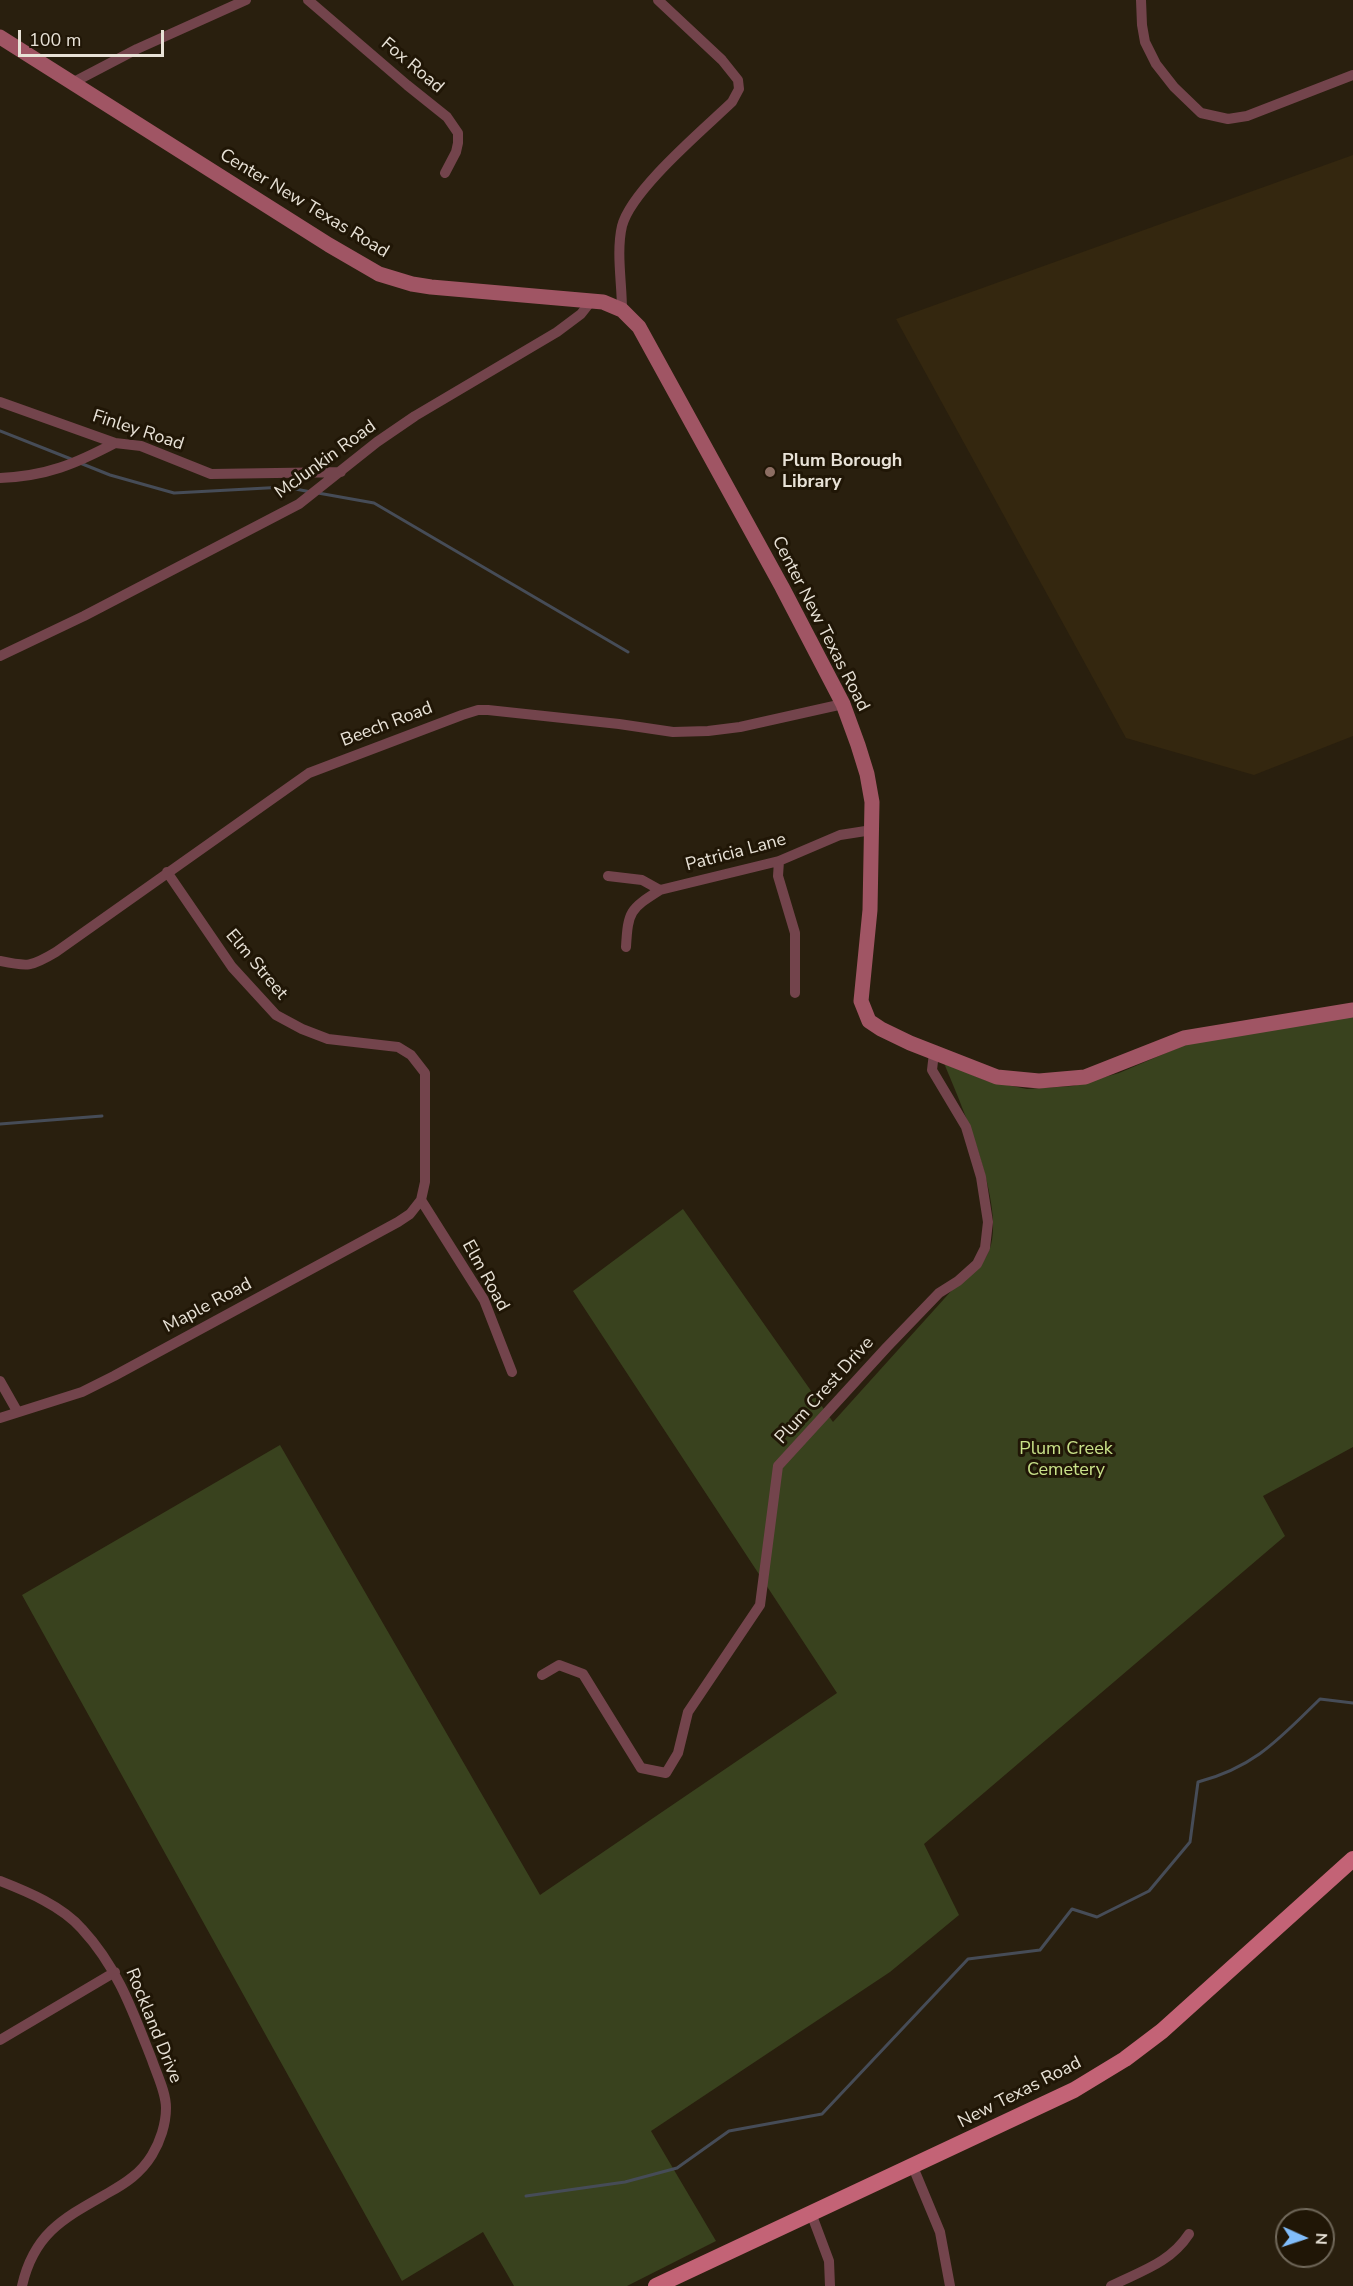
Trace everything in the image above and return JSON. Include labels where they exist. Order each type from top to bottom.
[{"type":"main road","name":"New Texas Road","points":[[656,2286],[1074,2090],[1125,2059],[1162,2031],[1353,1859]]},
{"type":"street","points":[[72,83],[137,49],[246,0]]},
{"type":"street","name":"Fox Road","points":[[308,0],[447,117],[459,134],[456,152],[445,173]]},
{"type":"street","points":[[622,310],[619,241],[622,224],[632,203],[666,165],[732,102],[740,89],[738,80],[722,60],[658,0]]},
{"type":"street","points":[[1141,0],[1145,42],[1156,64],[1174,87],[1202,113],[1228,118],[1247,116],[1353,75]]},
{"type":"street","name":"Center New Texas Road","points":[[0,37],[329,245],[379,274],[431,287],[592,300],[622,310],[639,327],[782,587],[843,704],[867,774],[872,802],[870,910],[861,1001],[869,1021],[881,1029],[934,1053],[997,1077],[1039,1081],[1085,1077],[1184,1038],[1353,1010]]},
{"type":"street","name":"McJunkin Road","points":[[0,656],[84,616],[299,504],[377,442],[415,416],[557,332],[581,314],[592,300]]},
{"type":"street","name":"Finley Road","points":[[0,402],[115,443],[141,446],[211,474],[340,472]]},
{"type":"street","points":[[0,478],[50,472],[80,461],[115,443]]},
{"type":"street","name":"Beech Road","points":[[0,962],[22,966],[36,964],[56,952],[309,773],[388,741],[478,710],[608,722],[674,732],[740,727],[843,704]]},
{"type":"street","name":"Patricia Lane","points":[[660,890],[779,861],[840,835],[872,830]]},
{"type":"street","points":[[779,861],[778,876],[795,933],[795,993]]},
{"type":"street","name":"Elm Street","points":[[167,872],[232,967],[276,1015],[302,1029],[328,1039],[398,1047],[411,1055],[425,1073],[425,1182],[421,1200]]},
{"type":"street","points":[[608,876],[642,880],[660,890],[633,910],[628,922],[626,947]]},
{"type":"street","name":"Plum Crest Drive","points":[[542,1675],[559,1665],[583,1674],[641,1768],[666,1773],[678,1753],[688,1712],[760,1605],[778,1466],[939,1293],[958,1281],[977,1264],[986,1248],[988,1222],[981,1177],[966,1127],[932,1070],[934,1053]]},
{"type":"street","name":"Elm Road","points":[[421,1200],[484,1300],[512,1372]]},
{"type":"street","name":"Maple Road","points":[[0,1418],[82,1392],[114,1376],[398,1222],[410,1214],[421,1200]]},
{"type":"street","points":[[0,1381],[17,1411]]},
{"type":"street","name":"Rockland Drive","points":[[0,1881],[23,1890],[56,1908],[81,1927],[115,1972],[129,2000],[166,2105],[162,2132],[152,2155],[142,2170],[127,2182],[58,2223],[43,2238],[26,2271],[22,2286]]},
{"type":"street","points":[[0,2040],[115,1972]]},
{"type":"street","points":[[913,2167],[940,2232],[950,2286]]},
{"type":"street","points":[[811,2213],[829,2261],[830,2286]]},
{"type":"street","points":[[1111,2286],[1168,2258],[1180,2248],[1189,2234]]},
{"type":"shaded area","points":[[1353,155],[1353,736],[1254,775],[1126,738],[896,319]]},
{"type":"green space","name":"Plum Creek Cemetery","points":[[1353,1016],[1353,1447],[1263,1496],[1285,1536],[924,1844],[959,1915],[890,1972],[651,2131],[716,2241],[627,2286],[514,2286],[483,2232],[402,2281],[22,1595],[280,1445],[540,1895],[837,1693],[573,1291],[683,1209],[833,1422],[953,1289],[979,1266],[986,1257],[992,1239],[993,1216],[989,1189],[972,1132],[944,1063],[987,1081],[1027,1089],[1073,1086],[1119,1073],[1187,1044]]},
{"type":"waterway","points":[[0,431],[71,459]]},
{"type":"waterway","points":[[80,463],[110,475],[174,493],[285,487],[311,492]]},
{"type":"waterway","points":[[318,493],[374,503],[628,652]]},
{"type":"waterway","points":[[0,1124],[102,1116]]},
{"type":"waterway","points":[[526,2196],[625,2182],[677,2168],[729,2131],[822,2114],[968,1959],[1040,1950],[1072,1909],[1097,1917],[1149,1891],[1190,1842],[1198,1782],[1218,1776],[1251,1760],[1278,1739],[1320,1699],[1353,1703]]},
{"type":"place","name":"Plum Borough Library","points":[[770,472]]}]
